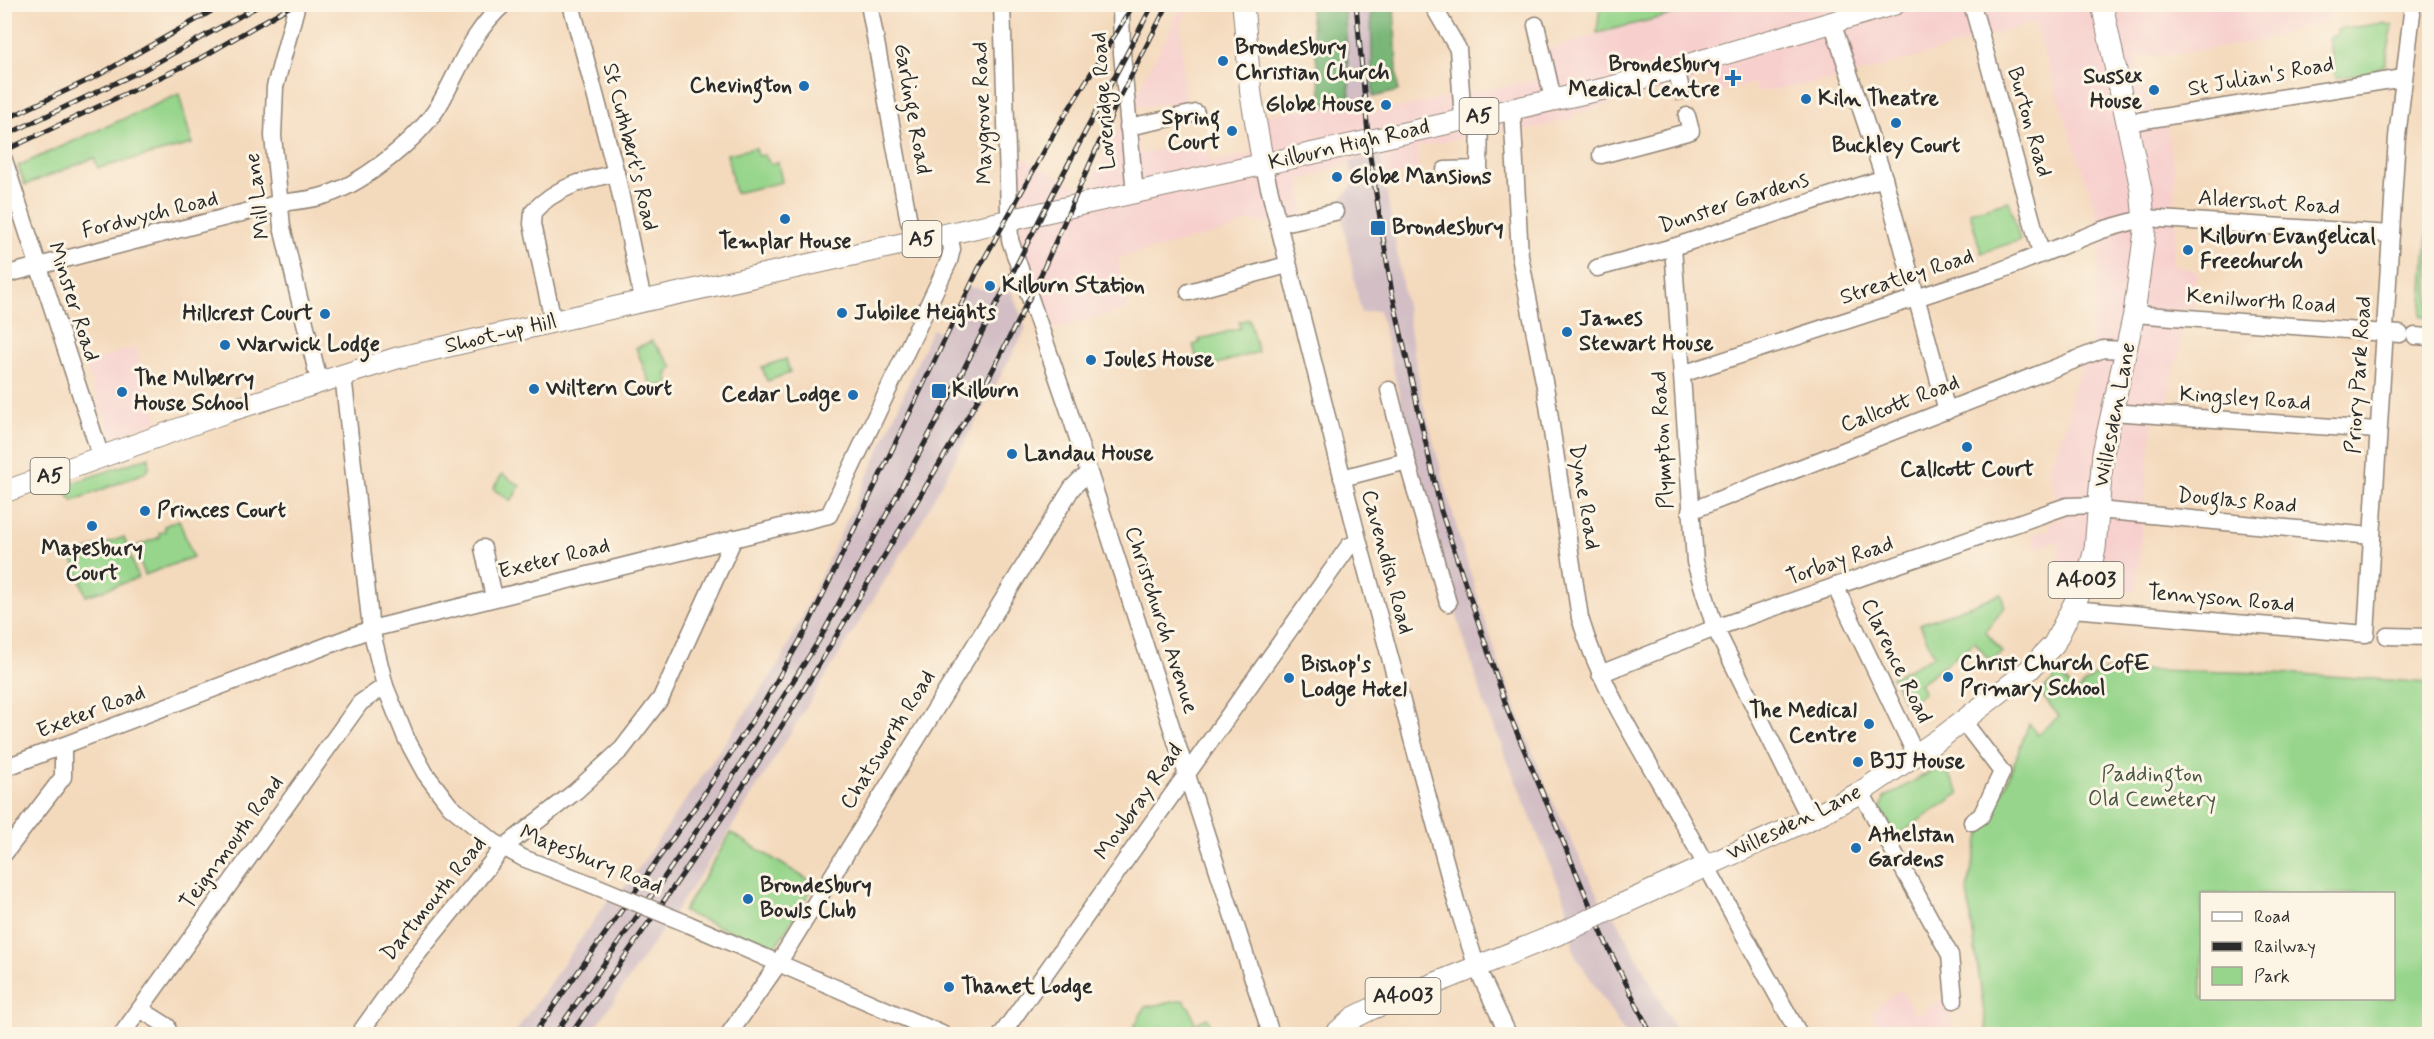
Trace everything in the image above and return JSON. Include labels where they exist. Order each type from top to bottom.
[{"type":"main road","points":[[1243,4],[1251,95],[1263,164]]},
{"type":"main road","name":"Kilburn High Road","points":[[1010,220],[1135,194],[1553,99],[1678,76],[1832,22],[1895,4]]},
{"type":"main road","name":"Willesden Lane","points":[[1335,1035],[1353,1018],[1371,1009],[1566,931],[1810,819],[1861,792],[1963,721],[2029,670],[2054,644],[2088,576],[2095,549],[2103,453],[2127,350],[2142,267],[2145,218],[2102,4]]},
{"type":"main road","name":"Shoot-up Hill","points":[[4,492],[343,374],[553,321],[1010,220]]},
{"type":"street","name":"Mill Lane","points":[[297,4],[275,87],[273,122],[282,227],[319,381]]},
{"type":"street","name":"Fordwych Road","points":[[4,275],[280,203],[327,195],[378,167],[418,133],[441,103],[460,62],[485,21],[504,4]]},
{"type":"street","name":"St Cuthbert's Road","points":[[571,4],[616,173],[643,302]]},
{"type":"street","name":"Garlinge Road","points":[[869,4],[909,222]]},
{"type":"street","name":"Maygrove Road","points":[[1002,4],[1010,220]]},
{"type":"street","name":"Loveridge Road","points":[[1121,4],[1122,53],[1135,194]]},
{"type":"street","points":[[1432,4],[1458,49],[1479,169],[1445,170]]},
{"type":"street","name":"Burton Road","points":[[1972,4],[2041,253]]},
{"type":"street","name":"Priory Park Road","points":[[2366,634],[2377,430],[2408,335],[2391,234],[2403,78],[2413,8]]},
{"type":"street","points":[[1832,22],[1884,178],[1947,411]]},
{"type":"street","points":[[1536,25],[1553,99]]},
{"type":"street","name":"St Julian's Road","points":[[2126,123],[2403,78]]},
{"type":"street","name":"Dyne Road","points":[[1512,108],[1520,256],[1546,392],[1580,618],[1600,674],[1642,755],[1706,865],[1799,1035]]},
{"type":"street","points":[[1128,128],[1196,113]]},
{"type":"street","points":[[1601,155],[1691,131],[1687,116]]},
{"type":"street","name":"Cavendish Road","points":[[1263,164],[1359,543],[1456,901],[1477,968],[1508,1035]]},
{"type":"street","name":"Minster Road","points":[[6,166],[101,457]]},
{"type":"street","points":[[553,321],[532,224],[533,212],[554,194],[579,182],[616,173]]},
{"type":"street","name":"Dunster Gardens","points":[[1597,268],[1673,247],[1884,178]]},
{"type":"street","points":[[1278,224],[1335,212]]},
{"type":"street","name":"Streatley Road","points":[[1682,374],[1999,271],[2126,222],[2145,218]]},
{"type":"street","name":"Aldershot Road","points":[[2145,218],[2391,234]]},
{"type":"street","name":"Christchurch Avenue","points":[[1010,220],[1010,240],[1090,476],[1271,1035]]},
{"type":"street","name":"Exeter Road","points":[[4,768],[371,629],[829,515],[835,508],[949,261],[952,249],[950,234]]},
{"type":"street","name":"Plympton Road","points":[[1673,247],[1695,562],[1715,628],[1810,819]]},
{"type":"street","points":[[1189,292],[1287,265]]},
{"type":"street","name":"Kenilworth Road","points":[[2134,314],[2408,335]]},
{"type":"street","name":"Callcott Road","points":[[1690,511],[2103,349],[2127,350]]},
{"type":"street","name":"Mapesbury Road","points":[[343,374],[371,629],[385,686],[406,738],[425,773],[450,806],[502,848],[688,924],[942,1035]]},
{"type":"street","points":[[1389,390],[1448,603]]},
{"type":"street","name":"Kingsley Road","points":[[2111,412],[2377,430]]},
{"type":"street","points":[[1342,478],[1407,461]]},
{"type":"street","name":"Chatsworth Road","points":[[729,1035],[779,963],[1072,488],[1081,479],[1090,476]]},
{"type":"street","name":"Torbay Road","points":[[1600,674],[1715,628],[2067,506],[2098,508]]},
{"type":"street","name":"Douglas Road","points":[[2098,508],[2372,536]]},
{"type":"street","name":"Dartmouth Road","points":[[359,1035],[407,967],[502,848],[576,791],[622,749],[661,698],[734,538]]},
{"type":"street","name":"Mowbray Road","points":[[1002,1035],[1349,546],[1359,543]]},
{"type":"street","points":[[483,548],[494,597]]},
{"type":"street","name":"Clarence Road","points":[[1835,586],[1916,755]]},
{"type":"street","name":"Tennyson Road","points":[[2072,609],[2366,634]]},
{"type":"street","points":[[2387,636],[2430,637]]},
{"type":"street","name":"Teignmouth Road","points":[[122,1035],[360,703],[385,686]]},
{"type":"street","points":[[1963,721],[2002,772],[1986,807],[1972,822]]},
{"type":"street","points":[[4,854],[63,777],[63,747]]},
{"type":"street","points":[[1861,792],[1950,955],[1954,1000]]},
{"type":"street","points":[[140,1009],[167,1026],[168,1035]]},
{"type":"shaded area","points":[[1846,4],[1847,8],[1856,4],[2345,5],[2345,10],[2334,12],[2324,24],[2304,27],[2265,40],[2177,54],[2135,57],[2143,78],[2148,105],[2167,131],[2175,173],[2176,232],[2172,263],[2199,273],[2195,280],[2193,305],[2196,308],[2184,308],[2179,355],[2170,383],[2168,407],[2154,407],[2136,591],[2109,593],[2058,568],[2059,541],[2036,549],[2032,535],[2050,529],[2049,522],[2062,518],[2049,467],[2068,421],[2071,393],[2090,345],[2102,230],[2034,23],[1841,79],[1757,92],[1754,83],[1718,92],[1713,76],[1574,114],[1571,119],[1510,134],[1508,129],[1417,147],[1419,171],[1383,178],[1380,154],[1350,162],[1300,181],[1305,213],[1263,224],[1253,220],[1235,226],[1235,229],[1118,258],[1127,309],[1045,332],[1022,260],[1018,156],[1088,192],[1098,168],[1183,5],[1190,5],[1181,23],[1184,103],[1134,106],[1140,154],[1205,138],[1211,163],[1251,154],[1246,119],[1368,98],[1372,113],[1535,80],[1538,53],[1625,26],[1693,11],[1692,5]]},
{"type":"shaded area","points":[[1344,5],[1371,5],[1373,97],[1350,101]]},
{"type":"shaded area","points":[[1380,154],[1422,399],[1459,537],[1498,661],[1546,787],[1600,900],[1617,920],[1678,1034],[1625,1034],[1574,953],[1566,903],[1485,706],[1440,563],[1379,310],[1361,313],[1339,201],[1354,184],[1350,162]]},
{"type":"shaded area","points":[[965,287],[1012,292],[1026,329],[920,524],[724,840],[591,1034],[514,1034],[606,903],[627,885],[781,661],[878,454],[932,329],[941,333]]},
{"type":"shaded area","name":"The Mulberry House School","points":[[136,347],[158,421],[110,437],[85,364]]},
{"type":"shaded area","points":[[1901,989],[1916,1016],[1947,996],[1954,1034],[1884,1034],[1871,1012]]},
{"type":"green space","points":[[1309,5],[1344,5],[1350,101],[1323,107]]},
{"type":"green space","points":[[1371,5],[1394,5],[1398,91],[1373,97]]},
{"type":"green space","points":[[1600,5],[1681,5],[1683,12],[1597,33]]},
{"type":"green space","points":[[2383,23],[2393,26],[2385,65],[2368,73],[2336,78],[2329,37],[2337,35],[2337,30]]},
{"type":"green space","points":[[179,94],[192,144],[98,168],[94,158],[25,185],[18,166]]},
{"type":"green space","points":[[756,148],[758,156],[764,155],[771,164],[778,162],[782,182],[735,193],[727,154]]},
{"type":"green space","points":[[2009,201],[2020,240],[1981,253],[1970,212]]},
{"type":"green space","points":[[2429,203],[2429,311],[2427,317],[2421,317]]},
{"type":"green space","points":[[1249,319],[1258,352],[1200,369],[1193,345],[1200,343],[1199,340],[1240,328],[1239,322]]},
{"type":"green space","points":[[652,341],[673,367],[667,374],[669,383],[657,387],[649,381],[636,348]]},
{"type":"green space","points":[[786,359],[790,373],[767,381],[762,367]]},
{"type":"green space","points":[[149,457],[149,468],[144,473],[73,501],[60,487]]},
{"type":"green space","points":[[502,474],[520,486],[511,501],[493,489]]},
{"type":"green space","points":[[179,520],[193,557],[145,575],[134,547],[160,537],[159,533],[165,531],[164,526]]},
{"type":"green space","points":[[124,537],[138,578],[86,596],[72,556]]},
{"type":"green space","points":[[2001,594],[2005,607],[1985,631],[2002,652],[1990,662],[1975,642],[1919,684],[1924,692],[1906,706],[1892,677],[1934,656],[1920,624]]},
{"type":"green space","name":"Paddington Old Cemetery","points":[[2114,669],[2301,674],[2429,683],[2429,1034],[1987,1034],[1967,890],[1978,841],[2004,789],[2029,724],[2038,734],[2059,716],[2040,693],[2054,680],[2055,670],[2076,692],[2096,675]]},
{"type":"green space","points":[[1942,765],[1960,793],[1896,836],[1881,809],[1884,798]]},
{"type":"green space","name":"Brondesbury Bowls Club","points":[[731,833],[815,884],[776,946],[769,947],[683,912]]},
{"type":"green space","points":[[1183,1000],[1190,1008],[1195,1024],[1207,1018],[1215,1034],[1130,1034],[1145,1007]]},
{"type":"tunnel","points":[[1680,85],[1687,116]]},
{"type":"railway","points":[[4,120],[97,76],[224,4]]},
{"type":"railway","points":[[4,136],[145,69],[262,4]]},
{"type":"railway","points":[[4,151],[199,59],[294,4]]},
{"type":"railway","points":[[534,1034],[702,797],[765,701],[806,630],[978,270],[1057,128],[1134,4]]},
{"type":"railway","points":[[555,1034],[716,803],[821,637],[951,394],[1053,193],[1153,4]]},
{"type":"railway","points":[[571,1034],[728,809],[790,713],[977,401],[1039,279],[1115,107],[1168,4]]},
{"type":"railway","points":[[1356,4],[1370,156],[1392,293],[1441,511],[1509,714],[1606,943],[1651,1034]]},
{"type":"place","name":"Brondesbury Christian Church","points":[[1223,61]]},
{"type":"place","name":"Brondesbury Medical Centre","points":[[1733,78]]},
{"type":"place","name":"Chevington","points":[[804,86]]},
{"type":"place","name":"Sussex House","points":[[2154,90]]},
{"type":"place","name":"Kiln Theatre","points":[[1806,99]]},
{"type":"place","name":"Globe House","points":[[1386,105]]},
{"type":"place","name":"Buckley Court","points":[[1896,123]]},
{"type":"place","name":"Spring Court","points":[[1232,131]]},
{"type":"place","name":"Globe Mansions","points":[[1337,177]]},
{"type":"place","name":"Templar House","points":[[785,219]]},
{"type":"place","name":"Brondesbury","points":[[1378,228]]},
{"type":"place","name":"Kilburn Evangelical Freechurch","points":[[2188,250]]},
{"type":"place","name":"Kilburn Station","points":[[990,286]]},
{"type":"place","name":"Jubilee Heights","points":[[842,313]]},
{"type":"place","name":"Hillcrest Court","points":[[325,314]]},
{"type":"place","name":"James Stewart House","points":[[1567,332]]},
{"type":"place","name":"Warwick Lodge","points":[[225,345]]},
{"type":"place","name":"Joules House","points":[[1091,360]]},
{"type":"place","name":"Wiltern Court","points":[[534,389]]},
{"type":"place","name":"Kilburn","points":[[939,391]]},
{"type":"place","name":"The Mulberry House School","points":[[122,392]]},
{"type":"place","name":"Cedar Lodge","points":[[853,395]]},
{"type":"place","name":"Callcott Court","points":[[1967,447]]},
{"type":"place","name":"Landau House","points":[[1012,454]]},
{"type":"place","name":"Princes Court","points":[[145,511]]},
{"type":"place","name":"Mapesbury Court","points":[[92,526]]},
{"type":"place","name":"Christ Church CofE Primary School","points":[[1948,677]]},
{"type":"place","name":"Bishop's Lodge Hotel","points":[[1289,678]]},
{"type":"place","name":"The Medical Centre","points":[[1869,724]]},
{"type":"place","name":"BJJ House","points":[[1858,762]]},
{"type":"place","name":"Athelstan Gardens","points":[[1856,848]]},
{"type":"place","name":"Brondesbury Bowls Club","points":[[748,899]]},
{"type":"place","name":"Thanet Lodge","points":[[949,987]]}]
